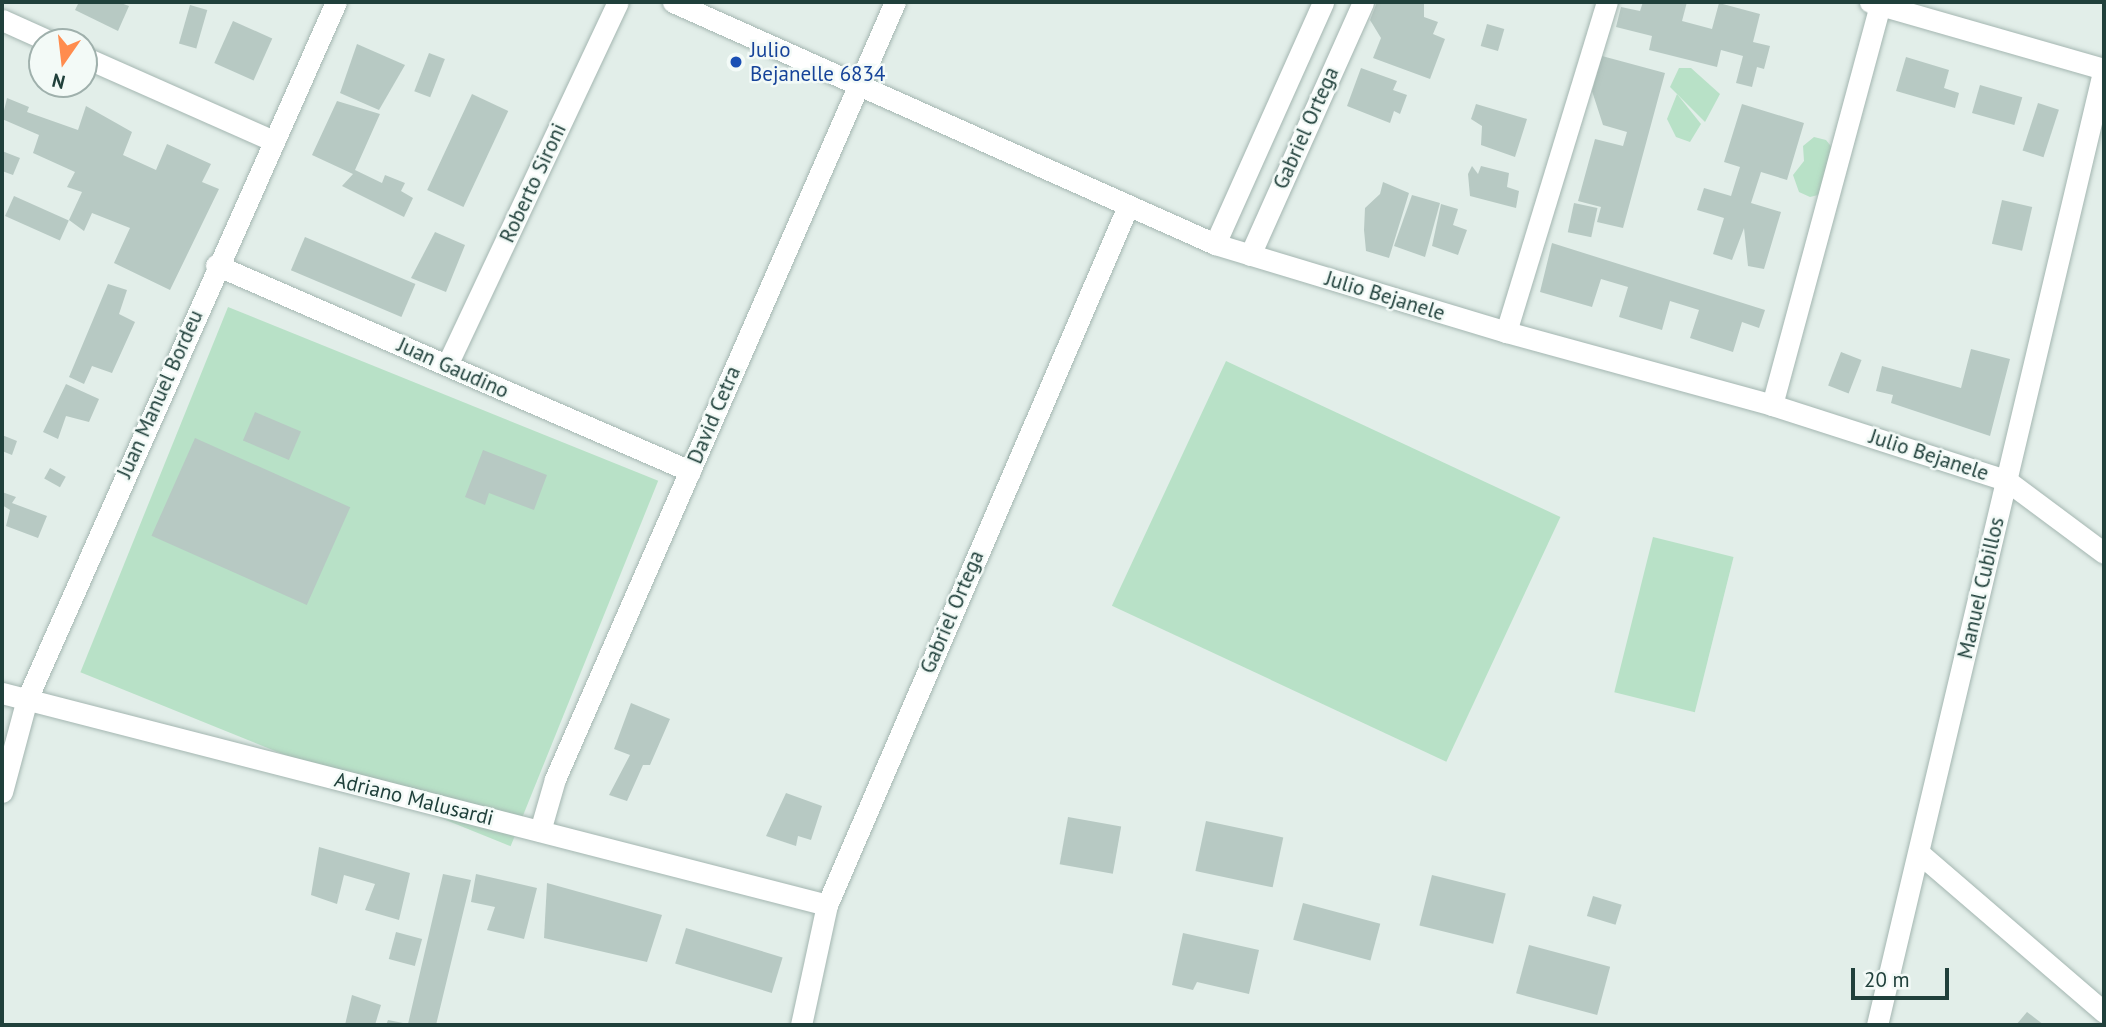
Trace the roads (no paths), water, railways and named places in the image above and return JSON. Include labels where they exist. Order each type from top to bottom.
[{"type":"street","name":"Juan Manuel Bordeu","points":[[2,792],[27,699],[216,265],[336,2]]},
{"type":"street","name":"Roberto Sironi","points":[[447,365],[618,2]]},
{"type":"street","name":"Julio Bejanele","points":[[673,2],[1216,244],[1506,332],[1772,405],[2006,480],[2104,553]]},
{"type":"street","name":"David Cetra","points":[[540,831],[555,779],[895,2]]},
{"type":"street","name":"Gabriel Ortega","points":[[1216,244],[1323,2]]},
{"type":"street","name":"Gabriel Ortega","points":[[1250,255],[1363,2]]},
{"type":"street","points":[[1506,332],[1607,2]]},
{"type":"street","points":[[1772,405],[1875,3],[2104,69]]},
{"type":"street","points":[[2,20],[28,32]]},
{"type":"street","points":[[98,63],[274,141]]},
{"type":"street","name":"Manuel Cubillos","points":[[1877,1025],[2104,69]]},
{"type":"street","name":"Gabriel Ortega","points":[[801,1025],[827,905],[1128,206]]},
{"type":"street","name":"Juan Gaudino","points":[[216,265],[690,471]]},
{"type":"street","name":"Adriano Malusardi","points":[[2,693],[827,905]]},
{"type":"street","points":[[1919,853],[2104,1012]]},
{"type":"place","name":"Julio Bejanelle 6834","points":[[736,62]]}]
